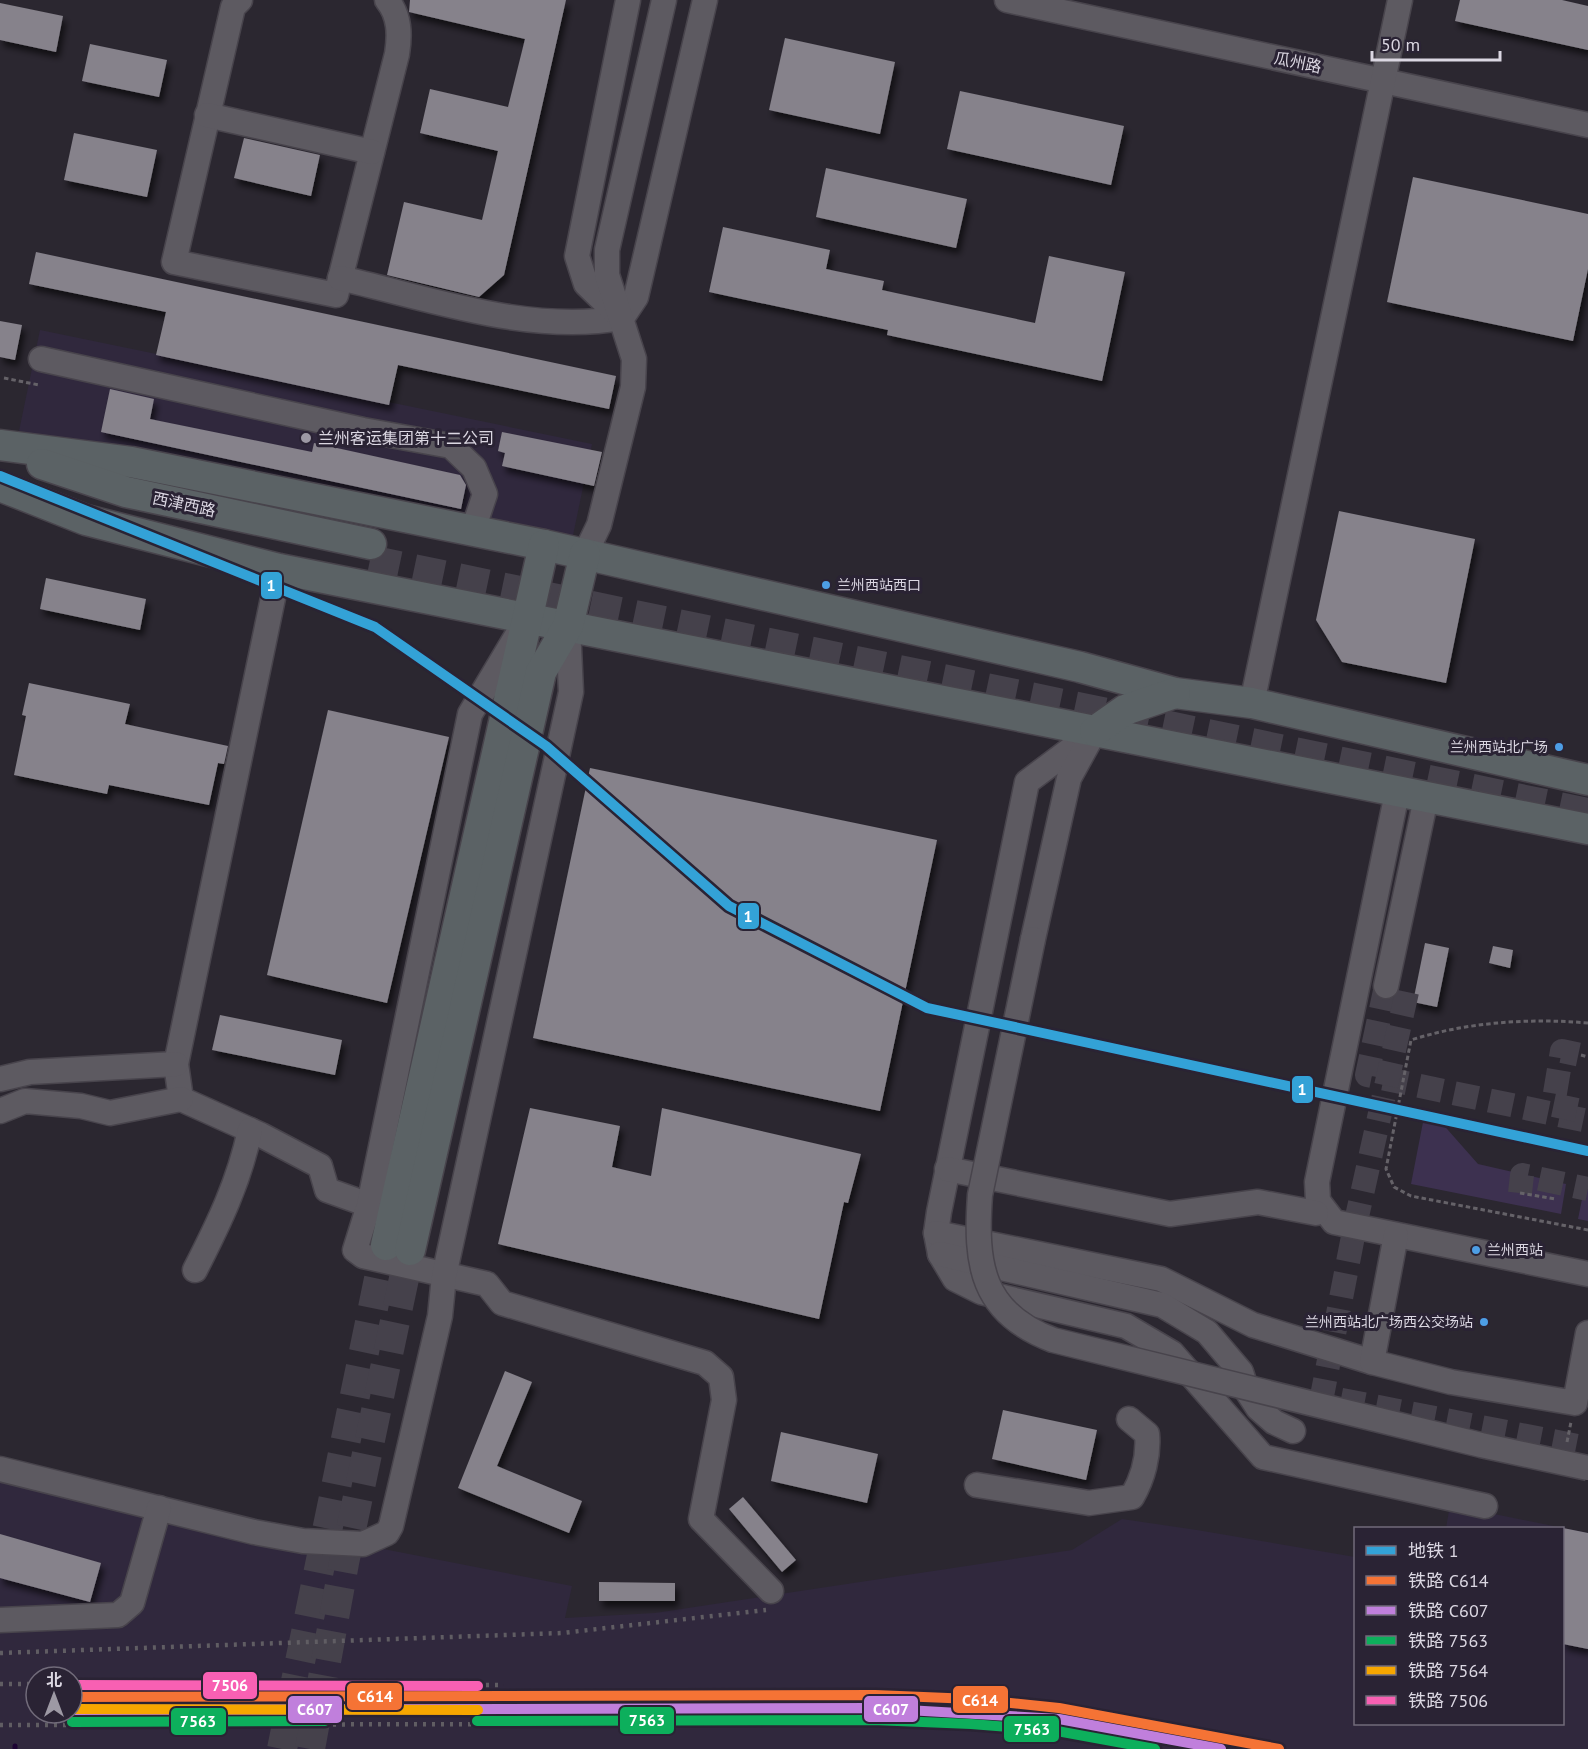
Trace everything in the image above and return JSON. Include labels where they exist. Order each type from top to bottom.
[{"type":"main road","points":[[0,445],[131,462],[544,545],[1080,667],[1175,693],[1252,704],[1588,780]]},
{"type":"main road","name":"西津西路","points":[[0,451],[126,492],[370,552],[121,511],[0,484]]},
{"type":"main road","name":"西津西路","points":[[0,484],[86,520],[279,569],[1588,829]]},
{"type":"main road","points":[[544,545],[398,1248],[541,672],[568,626],[585,554]]},
{"type":"main road","points":[[1095,731],[1133,707],[1175,693]]},
{"type":"street","points":[[240,0],[233,7],[174,262],[336,295],[400,37],[398,20],[387,0]]},
{"type":"street","points":[[622,318],[586,284],[577,256],[628,0]]},
{"type":"street","points":[[585,554],[599,525],[633,387],[634,359],[608,275],[608,250],[664,0]]},
{"type":"street","points":[[340,278],[526,321],[592,323],[622,318],[636,297],[705,0]]},
{"type":"street","name":"瓜州路","points":[[1007,0],[1588,125]]},
{"type":"street","points":[[1252,704],[1400,0]]},
{"type":"street","points":[[207,115],[372,153]]},
{"type":"street","points":[[41,359],[363,430],[452,446],[474,468],[485,494],[473,531]]},
{"type":"street","points":[[180,1100],[176,1064],[279,569]]},
{"type":"street","points":[[529,618],[470,714],[369,1205],[355,1250],[363,1256],[487,1284],[502,1303],[705,1363],[721,1377],[724,1400],[701,1519],[771,1591]]},
{"type":"street","points":[[0,1469],[303,1540],[363,1544],[387,1533],[391,1527],[440,1316],[444,1276],[571,692],[568,626]]},
{"type":"street","points":[[1095,731],[1069,778],[980,1195],[977,1236],[980,1264],[990,1287],[1007,1312],[1030,1331],[1053,1340],[1481,1445],[1588,1468]]},
{"type":"street","points":[[1095,731],[1028,782],[946,1169],[938,1244],[955,1279],[967,1287],[1126,1326],[1172,1353],[1263,1457],[1485,1506]]},
{"type":"street","points":[[1386,986],[1412,795]]},
{"type":"street","points":[[1412,795],[1317,1182],[1318,1201],[1334,1222],[1588,1274]]},
{"type":"street","points":[[0,1079],[30,1072],[176,1064]]},
{"type":"street","points":[[0,1111],[25,1101],[81,1106],[110,1113],[180,1100],[250,1130],[320,1166],[327,1190],[369,1205]]},
{"type":"street","points":[[195,1270],[242,1169],[250,1130]]},
{"type":"street","points":[[946,1169],[1170,1214],[1258,1202],[1316,1213]]},
{"type":"street","points":[[1372,1362],[1396,1235]]},
{"type":"street","points":[[938,1244],[1161,1279],[1252,1324],[1372,1362],[1451,1382],[1575,1403],[1588,1333]]},
{"type":"street","points":[[938,1244],[1162,1305],[1207,1332],[1241,1372],[1247,1391],[1258,1408],[1274,1422],[1293,1431]]},
{"type":"street","points":[[976,1485],[1089,1503],[1132,1497],[1140,1483],[1148,1446],[1147,1434],[1129,1419]]},
{"type":"street","points":[[0,1620],[118,1616],[132,1603],[159,1508]]},
{"type":"path","points":[[4,378],[39,386]]},
{"type":"path","points":[[1588,1023],[1560,1021],[1448,1028],[1412,1040],[1386,1169],[1394,1187],[1411,1196],[1588,1230]]},
{"type":"path","points":[[1581,1055],[1588,1057]]},
{"type":"path","points":[[1520,1193],[1555,1199]]},
{"type":"shaded area","name":"兰州客运集团第十二公司","points":[[40,330],[592,444],[571,545],[19,431]]},
{"type":"shaded area","points":[[1424,1117],[1440,1121],[1478,1164],[1566,1184],[1561,1214],[1411,1184]]},
{"type":"shaded area","points":[[1584,1189],[1588,1190],[1588,1221],[1578,1219]]},
{"type":"shaded area","points":[[0,1461],[261,1525],[572,1586],[565,1618],[655,1613],[1072,1550],[1122,1519],[1354,1557],[1354,1725],[1564,1725],[1564,1528],[1588,1533],[1588,1749],[0,1749]]},
{"type":"shaded area","points":[[1450,1505],[1558,1527],[1446,1527]]},
{"type":"building","points":[[410,0],[566,0],[504,275],[479,297],[387,275],[404,202],[482,220],[498,151],[420,133],[430,89],[508,107],[525,39],[409,12]]},
{"type":"building","points":[[1460,0],[1562,0],[1588,6],[1588,50],[1455,21]]},
{"type":"building","points":[[0,3],[63,16],[56,52],[0,40]]},
{"type":"building","points":[[785,38],[895,62],[880,134],[769,110]]},
{"type":"building","points":[[90,44],[167,60],[159,97],[82,81]]},
{"type":"building","points":[[960,91],[1124,126],[1111,185],[947,149]]},
{"type":"building","points":[[74,133],[157,150],[147,197],[64,180]]},
{"type":"building","points":[[244,138],[320,155],[311,196],[234,178]]},
{"type":"building","points":[[826,168],[967,199],[956,248],[816,217]]},
{"type":"building","points":[[1413,177],[1588,214],[1588,269],[1573,341],[1387,302]]},
{"type":"building","points":[[723,227],[830,250],[826,269],[884,281],[882,290],[1035,323],[1049,256],[1125,272],[1102,381],[887,335],[888,330],[709,292]]},
{"type":"building","points":[[36,252],[616,376],[609,409],[398,365],[389,405],[156,355],[166,312],[29,284]]},
{"type":"building","points":[[0,321],[22,325],[15,360],[0,357]]},
{"type":"building","points":[[110,389],[154,399],[150,419],[312,452],[314,443],[460,475],[466,485],[461,509],[101,432]]},
{"type":"building","points":[[502,432],[602,452],[594,486],[502,466],[505,453],[498,451]]},
{"type":"building","points":[[1339,511],[1475,539],[1446,683],[1342,662],[1316,620]]},
{"type":"building","points":[[46,578],[146,599],[140,630],[40,609]]},
{"type":"building","points":[[29,683],[130,704],[125,724],[228,746],[224,764],[218,763],[209,805],[109,785],[107,794],[14,775],[26,716],[22,715]]},
{"type":"building","points":[[328,710],[449,737],[387,1003],[267,975]]},
{"type":"building","points":[[590,768],[937,840],[880,1111],[533,1038]]},
{"type":"building","points":[[1425,943],[1449,948],[1437,1007],[1413,1002]]},
{"type":"building","points":[[1493,946],[1513,950],[1510,968],[1489,963]]},
{"type":"building","points":[[220,1015],[342,1040],[335,1075],[212,1050]]},
{"type":"building","points":[[530,1108],[620,1126],[612,1167],[651,1176],[662,1108],[861,1154],[848,1203],[844,1202],[819,1319],[498,1244]]},
{"type":"building","points":[[505,1371],[532,1382],[497,1466],[582,1501],[569,1533],[458,1488]]},
{"type":"building","points":[[1003,1410],[1097,1430],[1086,1480],[992,1459]]},
{"type":"building","points":[[781,1432],[878,1454],[867,1503],[771,1481]]},
{"type":"building","points":[[743,1497],[796,1560],[782,1572],[729,1509]]},
{"type":"building","points":[[1564,1528],[1588,1533],[1588,1649],[1564,1644]]},
{"type":"building","points":[[0,1534],[101,1563],[90,1602],[0,1578]]},
{"type":"building","points":[[599,1582],[675,1583],[675,1601],[599,1601]]},
{"type":"tunnel","points":[[370,560],[1588,813]]},
{"type":"tunnel","points":[[1386,986],[1367,1075],[1588,1121]]},
{"type":"tunnel","points":[[1407,992],[1356,1221],[1322,1396],[1588,1448]]},
{"type":"tunnel","points":[[1577,1110],[1553,1105],[1562,1051],[1581,1055]]},
{"type":"tunnel","points":[[1520,1193],[1522,1175],[1588,1189]]},
{"type":"tunnel","points":[[282,1749],[386,1245]]},
{"type":"tunnel","points":[[310,1749],[344,1563],[410,1250]]},
{"type":"railway","points":[[0,1653],[562,1633],[766,1610]]},
{"type":"railway","points":[[84,1683],[504,1685]]},
{"type":"railway","points":[[0,1684],[24,1684]]},
{"type":"railway","points":[[0,1725],[553,1724]]},
{"type":"metro line","name":"1","points":[[0,476],[375,627],[546,746],[729,906],[927,1008],[1588,1151]]},
{"type":"rail line","name":"7506","points":[[84,1685],[478,1686]]},
{"type":"rail line","name":"C614","points":[[84,1697],[875,1695],[972,1699],[1059,1708],[1279,1749]]},
{"type":"rail line","name":"C607","points":[[84,1710],[873,1708],[1059,1719],[1221,1749]]},
{"type":"rail line","name":"7564","points":[[84,1709],[478,1710]]},
{"type":"rail line","name":"7563","points":[[477,1721],[873,1720],[971,1724],[1057,1731],[1155,1749]]},
{"type":"rail line","name":"7563","points":[[84,1722],[325,1721]]},
{"type":"place","name":"兰州客运集团第十二公司","points":[[306,438]]},
{"type":"place","name":"兰州西站西口","points":[[826,585]]},
{"type":"place","name":"兰州西站北广场","points":[[1559,747]]},
{"type":"place","name":"兰州西站","points":[[1476,1250]]},
{"type":"place","name":"兰州西站北广场西公交场站","points":[[1484,1322]]}]
